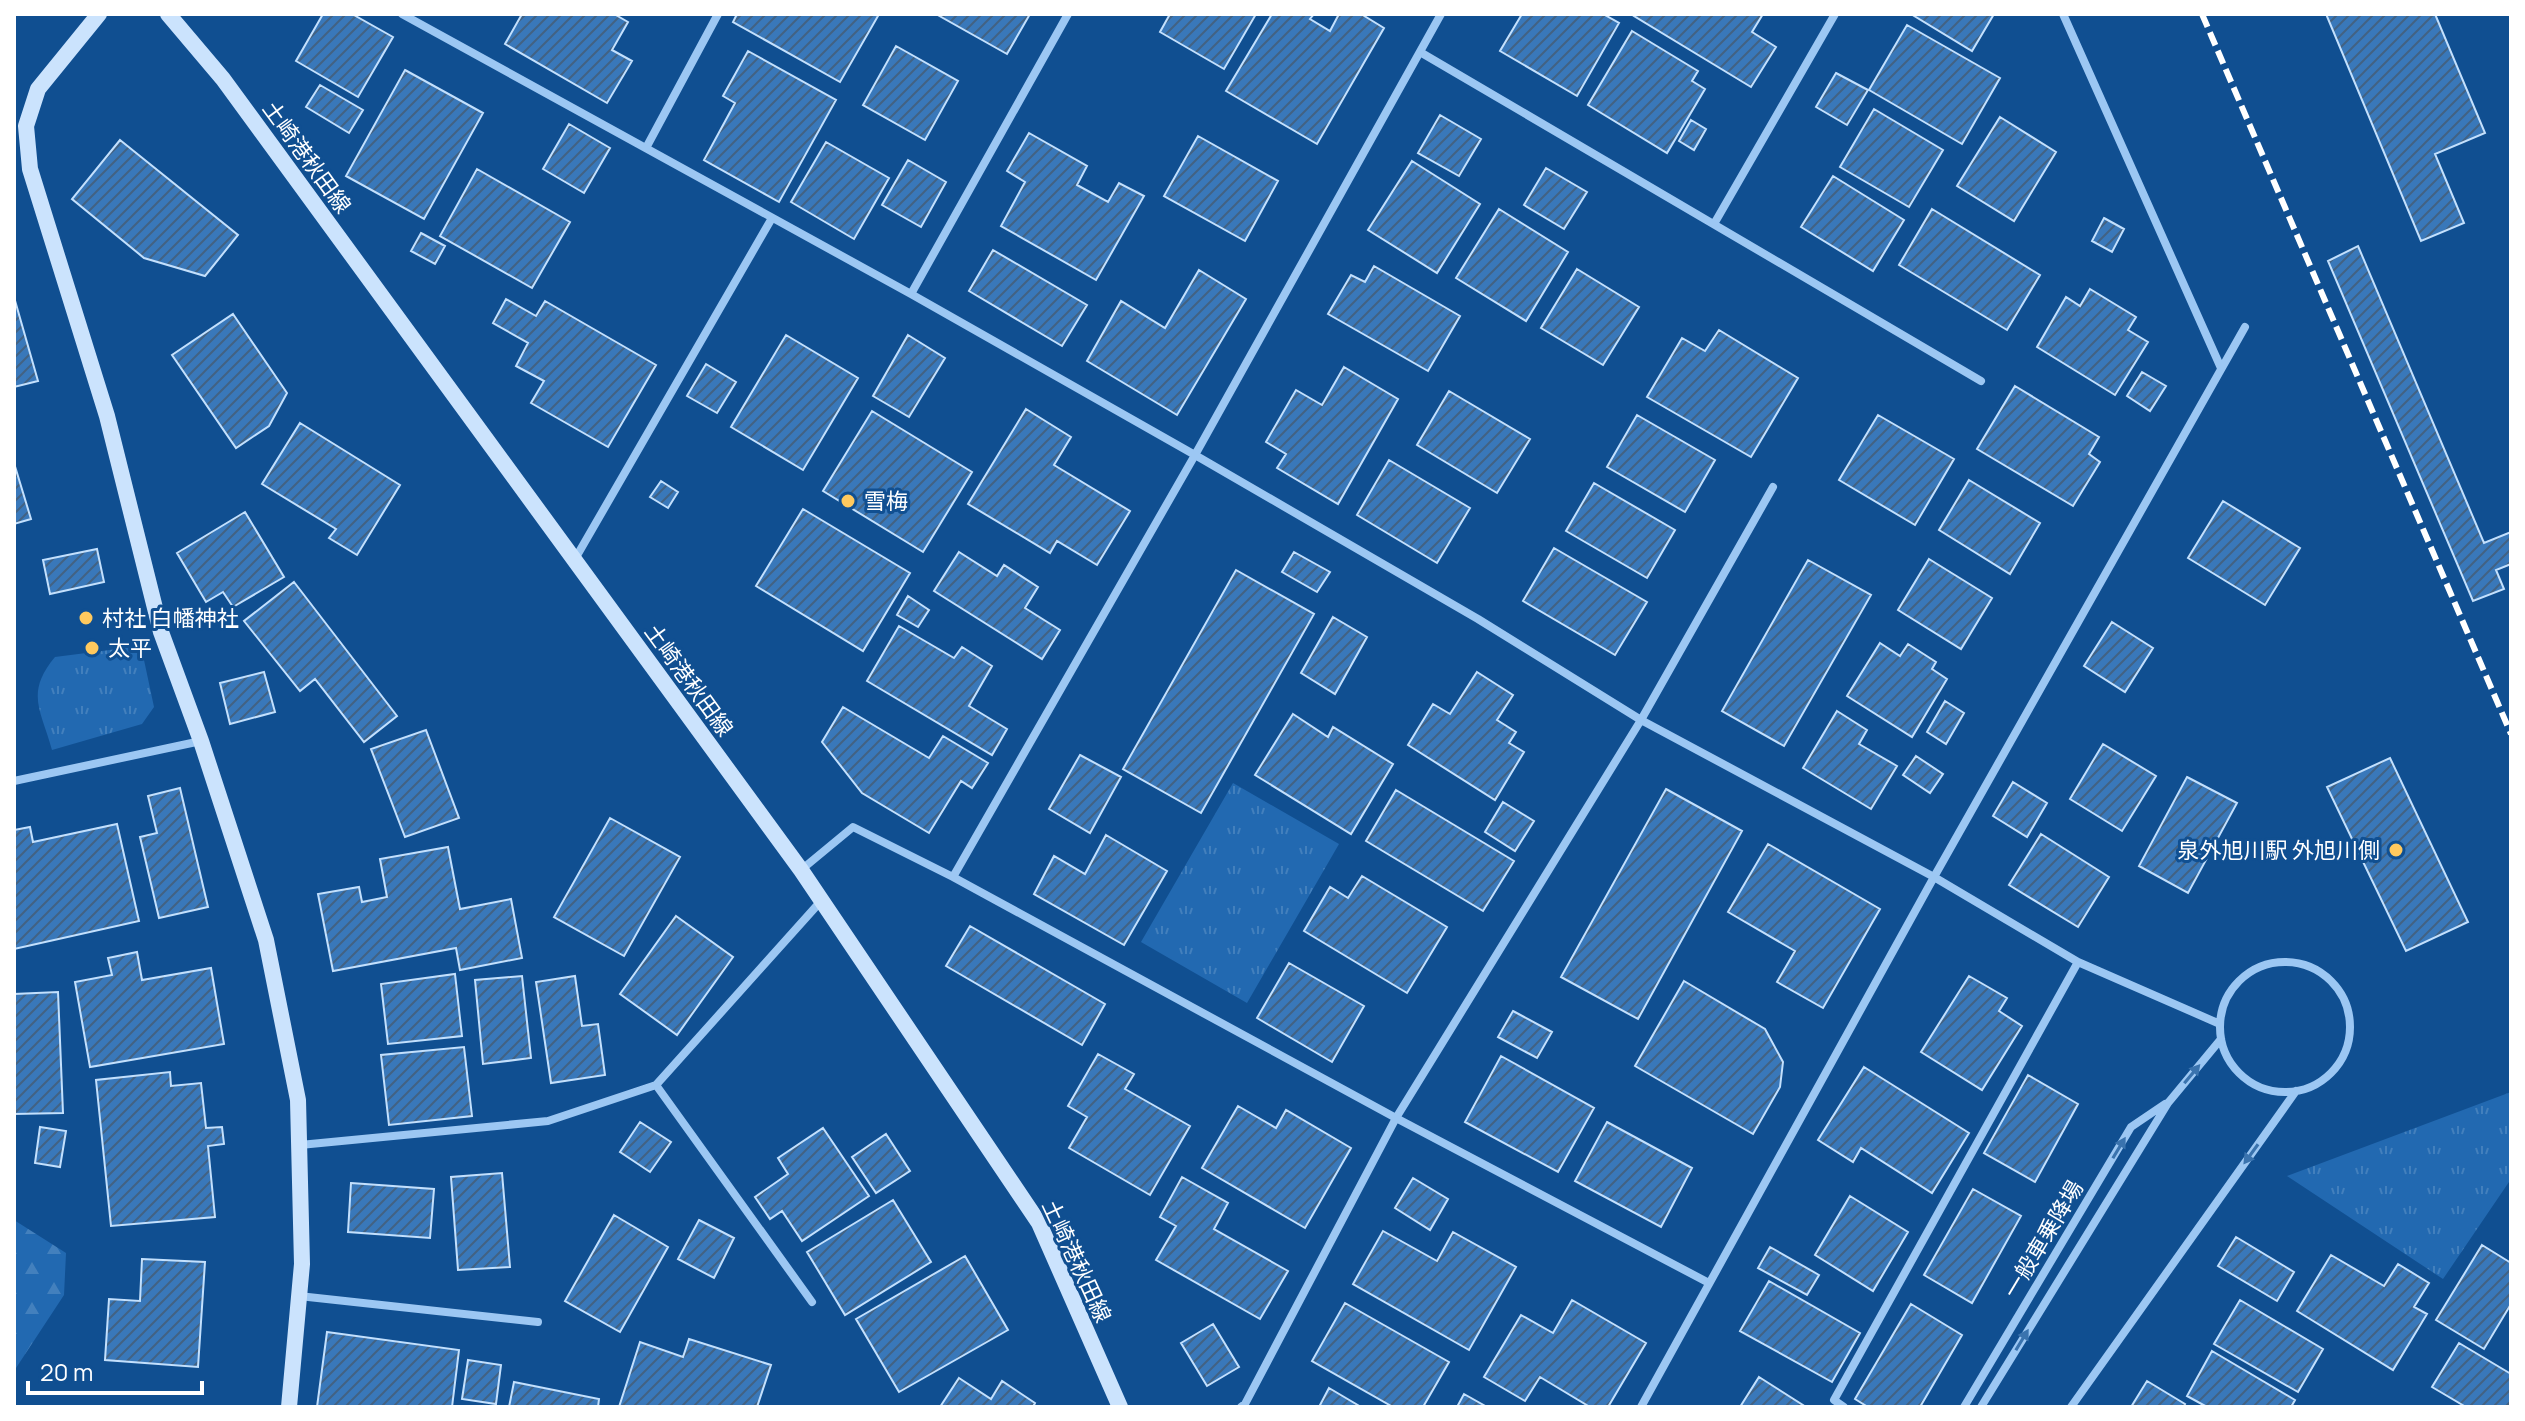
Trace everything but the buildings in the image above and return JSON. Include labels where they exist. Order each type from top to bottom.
[{"type":"main road","points":[[99,14],[38,89],[26,126],[30,169],[107,416],[161,632],[201,741],[266,940],[298,1100],[302,1264],[289,1407]]},
{"type":"main road","name":"土崎港秋田線","points":[[168,14],[223,79],[801,870],[1039,1223],[1120,1407]]},
{"type":"street","points":[[402,14],[911,294],[1195,455],[1478,619],[1641,720],[1934,877],[2078,962],[2220,1024]]},
{"type":"street","points":[[646,148],[718,14]]},
{"type":"street","points":[[911,294],[1068,14]]},
{"type":"street","points":[[953,877],[1195,455],[1441,14]]},
{"type":"street","points":[[1714,224],[1835,14]]},
{"type":"street","points":[[2063,14],[2221,368]]},
{"type":"street","points":[[1420,52],[1981,381]]},
{"type":"street","points":[[574,560],[772,218]]},
{"type":"street","points":[[1641,1407],[1934,877],[2245,327]]},
{"type":"street","points":[[1241,1407],[1396,1118],[1641,720],[1773,487]]},
{"type":"street","points":[[14,781],[201,741]]},
{"type":"street","points":[[801,870],[853,827],[953,877],[1396,1118],[1709,1283]]},
{"type":"street","points":[[299,1145],[548,1121],[656,1085],[821,901]]},
{"type":"street","points":[[2288,960],[2309,965],[2327,976],[2342,993],[2350,1014],[2350,1037],[2343,1059],[2329,1076],[2310,1088],[2287,1093],[2265,1090],[2244,1079],[2231,1063],[2221,1039],[2223,1004],[2234,985],[2249,971],[2268,962],[2288,960]]},
{"type":"street","points":[[1844,1407],[1834,1400],[2078,962]]},
{"type":"street","points":[[1981,1407],[2168,1103],[2221,1039]]},
{"type":"street","points":[[656,1085],[812,1302]]},
{"type":"street","points":[[2071,1407],[2297,1091]]},
{"type":"street","name":"一般車乗降場","points":[[1964,1407],[2131,1127],[2168,1103]]},
{"type":"street","points":[[299,1296],[538,1322]]},
{"type":"green space","points":[[141,646],[154,707],[142,724],[52,750],[40,712],[38,692],[40,681],[55,657]]},
{"type":"green space","points":[[1233,783],[1339,844],[1247,1003],[1141,942]]},
{"type":"green space","points":[[2511,1092],[2511,1179],[2443,1279],[2287,1176]]},
{"type":"green space","points":[[14,1220],[66,1253],[64,1295],[16,1368],[14,1407]]},
{"type":"railway","points":[[2202,14],[2511,734]]},
{"type":"place","name":"雪梅","points":[[848,501]]},
{"type":"place","name":"村社 白幡神社","points":[[86,618]]},
{"type":"place","name":"太平","points":[[92,648]]},
{"type":"place","name":"泉外旭川駅 外旭川側","points":[[2396,850]]}]
